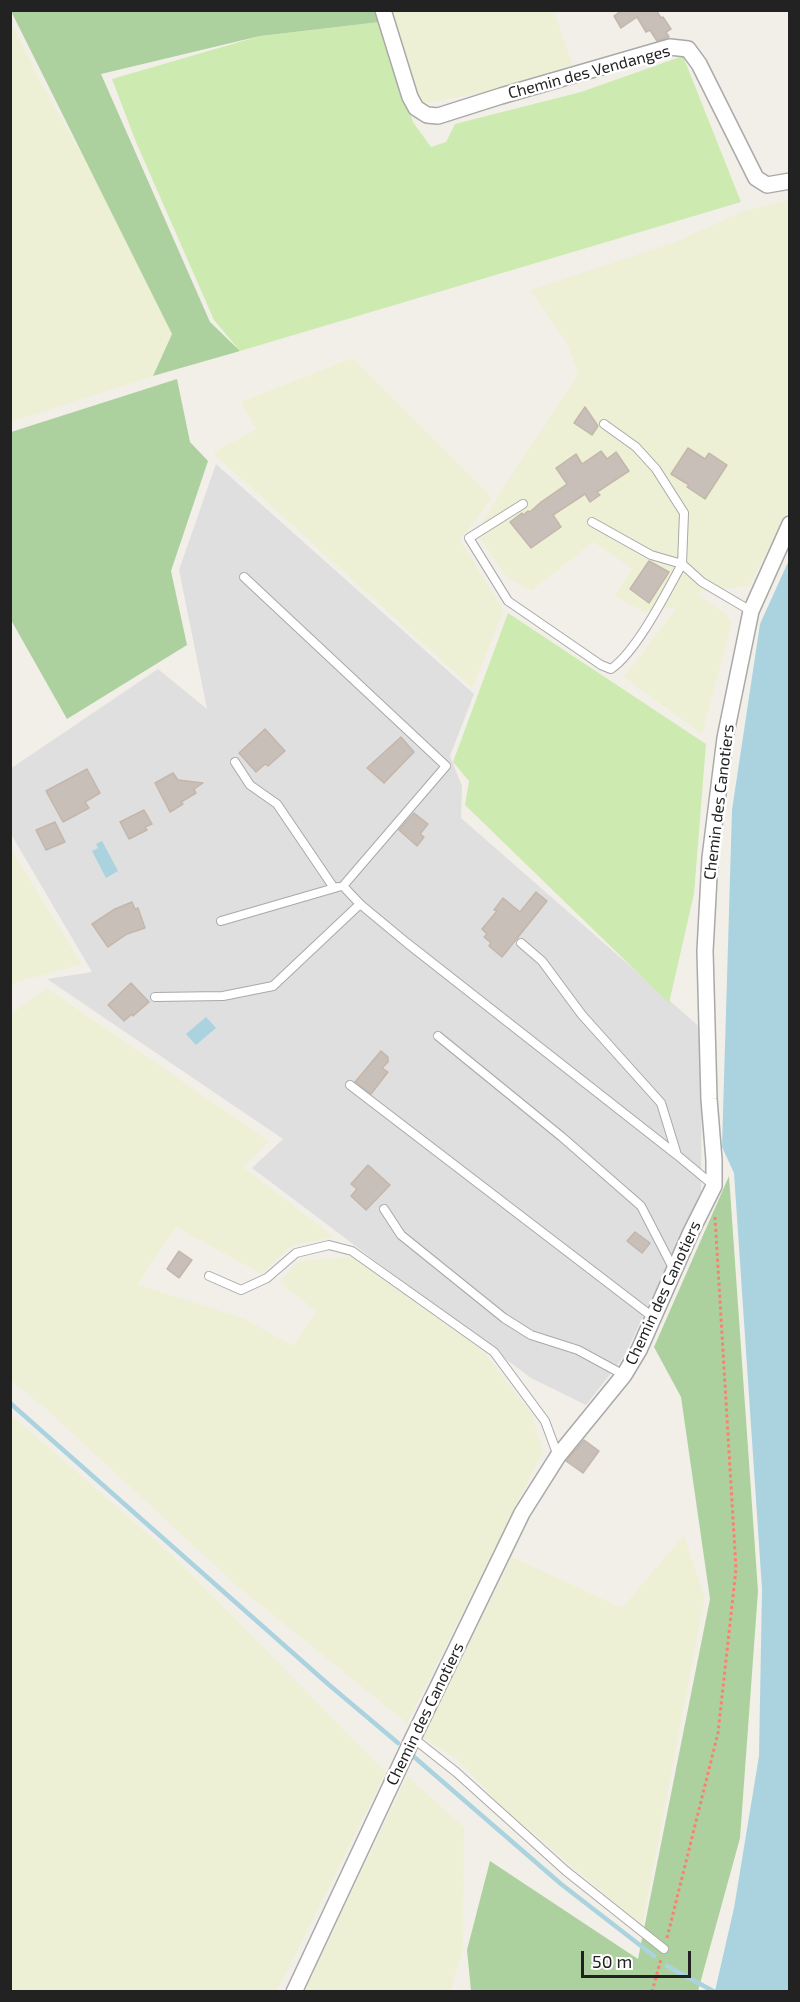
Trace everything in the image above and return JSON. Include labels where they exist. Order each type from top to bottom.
[{"type":"street","name":"Chemin des Vendanges","points":[[383,10],[410,97],[416,108],[427,115],[438,116],[670,47],[688,49],[699,64],[756,178],[766,185],[789,181]]},
{"type":"street","name":"Chemin des Canotiers","points":[[294,1992],[522,1513],[558,1456],[624,1375],[654,1318],[714,1186],[705,951],[710,858],[725,738],[751,611],[789,524]]},
{"type":"lane","points":[[523,504],[469,537],[508,601],[601,665],[611,669],[620,663],[653,616],[682,564],[684,513],[656,469],[636,447],[604,424]]},
{"type":"lane","points":[[592,522],[651,555],[682,564],[702,582],[751,611]]},
{"type":"lane","points":[[221,921],[343,886],[446,766],[244,577]]},
{"type":"lane","points":[[235,762],[250,784],[277,804],[334,888]]},
{"type":"lane","points":[[343,886],[360,904],[714,1186]]},
{"type":"lane","points":[[155,997],[223,996],[273,986],[360,904]]},
{"type":"lane","points":[[521,944],[542,961],[582,1015],[661,1103],[677,1155]]},
{"type":"lane","points":[[438,1036],[562,1137],[641,1206],[675,1270]]},
{"type":"lane","points":[[350,1085],[654,1318]]},
{"type":"lane","points":[[384,1209],[401,1234],[504,1318],[531,1335],[578,1350],[624,1375]]},
{"type":"lane","points":[[209,1276],[241,1290],[267,1278],[296,1253],[329,1245],[352,1251],[494,1352],[544,1421],[558,1456]]},
{"type":"lane","points":[[413,1738],[456,1772],[566,1871],[664,1949]]},
{"type":"path","points":[[652,1992],[718,1733],[736,1569],[714,1186]]},
{"type":"shaded area","points":[[216,464],[474,694],[450,756],[462,786],[461,818],[702,1029],[701,1192],[625,1355],[586,1405],[531,1378],[252,1168],[283,1139],[47,979],[92,972],[11,834],[10,769],[158,669],[207,709],[179,570]]},
{"type":"green space","points":[[11,11],[376,11],[380,22],[260,36],[101,74],[210,322],[240,351],[153,376],[172,334]]},
{"type":"green space","points":[[390,11],[554,11],[573,65],[522,85],[422,104],[412,83]]},
{"type":"green space","points":[[10,20],[42,85],[134,246],[172,334],[153,376],[11,422]]},
{"type":"green space","points":[[380,22],[413,122],[431,147],[446,142],[455,124],[581,92],[683,56],[741,202],[240,351],[214,320],[136,142],[112,79],[260,36]]},
{"type":"green space","points":[[789,200],[789,509],[749,586],[696,594],[725,613],[732,623],[702,734],[624,677],[677,607],[643,612],[614,595],[633,569],[593,542],[531,591],[507,577],[476,533],[578,374],[567,343],[530,290],[673,243],[741,212]]},
{"type":"green space","points":[[352,358],[492,498],[460,540],[504,611],[472,688],[213,453],[256,429],[241,402]]},
{"type":"green space","points":[[177,379],[190,442],[208,461],[171,571],[187,645],[67,719],[11,620],[11,432]]},
{"type":"green space","points":[[508,613],[706,744],[694,894],[669,1003],[465,805],[469,781],[453,762]]},
{"type":"green space","points":[[11,849],[82,964],[16,982],[11,986]]},
{"type":"green space","points":[[47,988],[269,1141],[243,1167],[334,1237],[291,1246],[262,1274],[176,1227],[137,1284],[247,1320],[293,1346],[316,1311],[280,1282],[298,1261],[352,1257],[484,1352],[531,1413],[543,1451],[407,1723],[237,1586],[46,1409],[11,1380],[11,1014]]},
{"type":"green space","points":[[729,1176],[758,1591],[740,1838],[698,1991],[471,1991],[467,1950],[490,1861],[638,1959],[710,1599],[681,1397],[654,1347]]},
{"type":"green space","points":[[10,1414],[172,1555],[386,1772],[277,1991],[11,1991]]},
{"type":"green space","points":[[684,1535],[705,1597],[642,1926],[503,1808],[456,1758],[421,1737],[512,1557],[622,1608]]},
{"type":"green space","points":[[407,1776],[464,1827],[463,1950],[452,1991],[304,1991]]},
{"type":"water","points":[[789,560],[789,1991],[715,1991],[734,1908],[759,1756],[762,1589],[734,1173],[722,1147],[732,810],[760,624]]},
{"type":"water","points":[[102,841],[118,871],[106,878],[92,851],[98,848],[96,844]]},
{"type":"water","points":[[206,1017],[216,1028],[196,1045],[186,1034]]},
{"type":"building","points":[[622,10],[656,10],[671,29],[666,32],[669,37],[657,41],[650,30],[646,32],[637,17],[621,28],[614,16]]},
{"type":"building","points":[[585,407],[598,426],[592,435],[574,423]]},
{"type":"building","points":[[688,448],[705,459],[709,453],[727,465],[705,499],[687,487],[689,485],[671,474]]},
{"type":"building","points":[[601,451],[607,459],[616,452],[629,471],[597,492],[600,495],[590,502],[585,494],[553,515],[561,527],[531,548],[510,522],[522,513],[523,515],[530,512],[567,484],[556,468],[576,454],[582,464]]},
{"type":"building","points":[[649,561],[669,572],[649,603],[630,589]]},
{"type":"building","points":[[265,729],[285,751],[268,766],[265,764],[256,772],[239,753]]},
{"type":"building","points":[[401,737],[414,752],[384,783],[367,768]]},
{"type":"building","points":[[87,769],[100,793],[85,802],[89,808],[63,822],[46,791]]},
{"type":"building","points":[[173,773],[178,780],[203,783],[194,789],[196,793],[170,812],[155,783]]},
{"type":"building","points":[[144,810],[152,824],[145,827],[147,830],[129,839],[120,822]]},
{"type":"building","points":[[414,813],[428,824],[420,834],[424,837],[417,846],[399,830]]},
{"type":"building","points":[[55,822],[65,842],[46,850],[36,830]]},
{"type":"building","points":[[536,892],[547,901],[502,957],[489,946],[491,943],[484,937],[487,934],[482,929],[497,911],[494,910],[503,898],[520,912]]},
{"type":"building","points":[[132,902],[135,909],[138,908],[145,928],[127,934],[108,947],[92,924],[115,909]]},
{"type":"building","points":[[131,983],[149,1002],[124,1021],[108,1005]]},
{"type":"building","points":[[381,1051],[388,1057],[388,1062],[382,1068],[388,1072],[371,1094],[355,1082]]},
{"type":"building","points":[[368,1165],[390,1185],[366,1210],[351,1196],[357,1189],[351,1184]]},
{"type":"building","points":[[635,1232],[650,1243],[642,1253],[627,1241]]},
{"type":"building","points":[[179,1251],[192,1260],[179,1278],[167,1269]]},
{"type":"building","points":[[584,1440],[599,1451],[583,1473],[566,1461]]},
{"type":"waterway","points":[[10,1403],[398,1743]]},
{"type":"waterway","points":[[413,1756],[561,1884],[654,1956]]},
{"type":"waterway","points":[[667,1966],[715,1992]]}]
